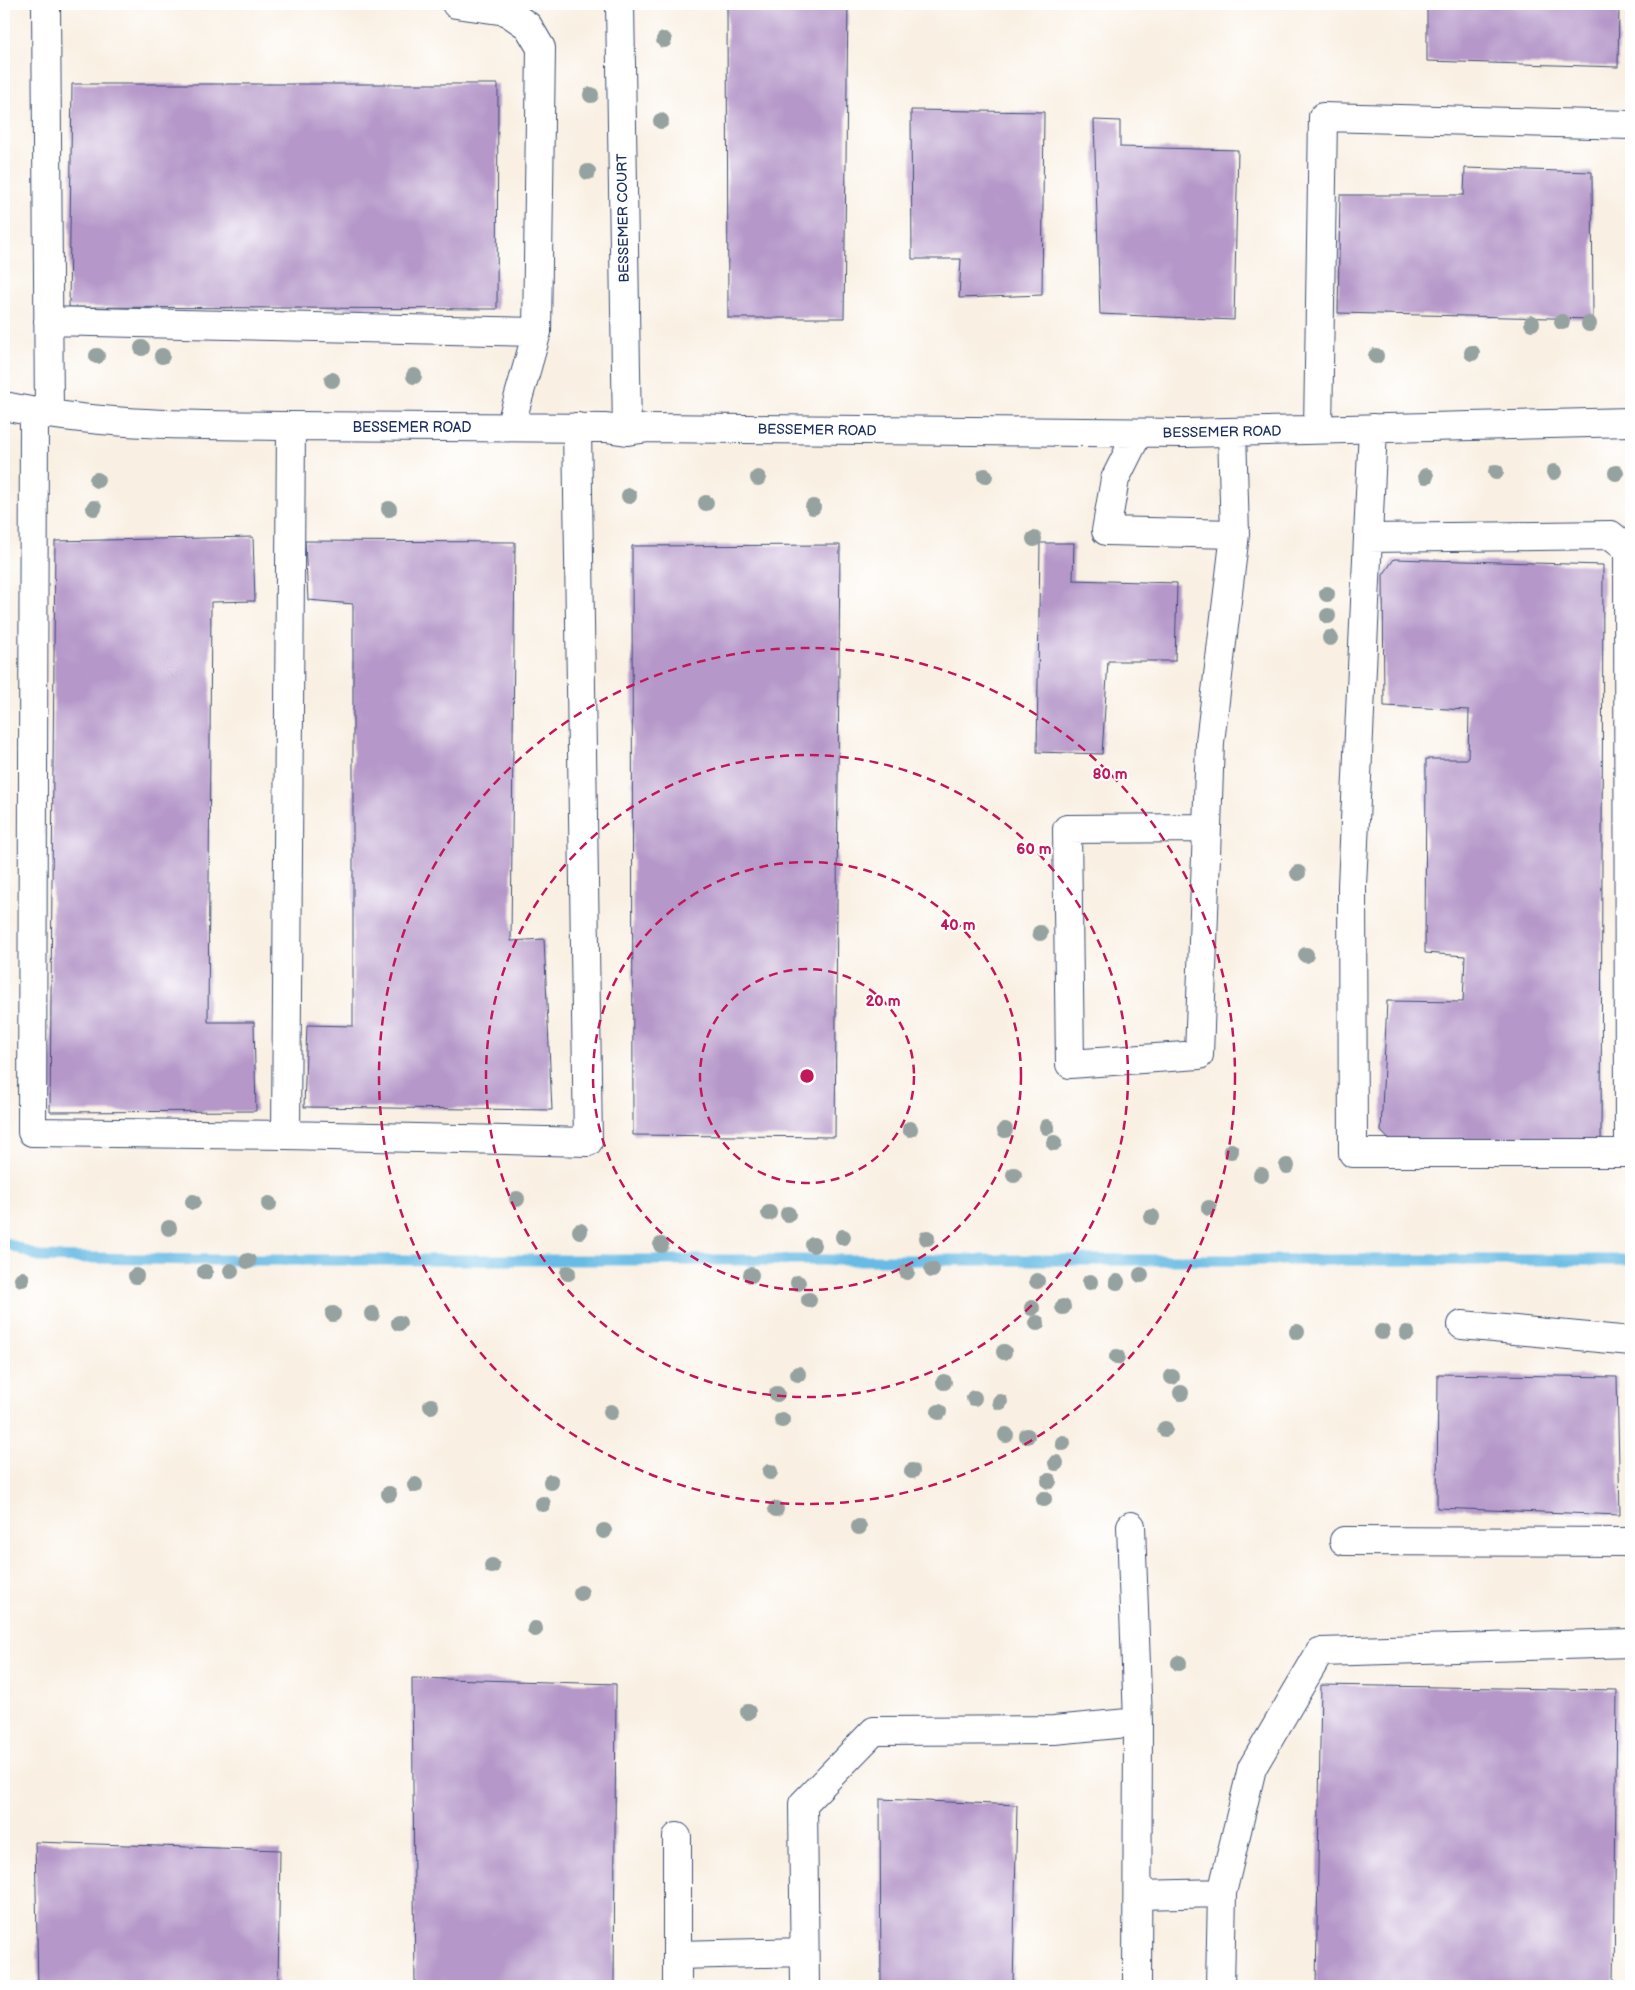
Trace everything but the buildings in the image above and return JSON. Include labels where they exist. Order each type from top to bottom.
[{"type":"street","points":[[46,4],[48,321],[42,413],[32,1132],[286,1135],[588,1142],[577,428]]},
{"type":"street","points":[[456,4],[506,11],[528,26],[541,48],[537,332],[510,427]]},
{"type":"street","name":"BESSEMER COURT","points":[[620,4],[627,431]]},
{"type":"street","points":[[1318,430],[1323,117],[1631,125]]},
{"type":"street","points":[[48,321],[537,332]]},
{"type":"street","name":"BESSEMER ROAD","points":[[4,406],[42,413],[113,421],[199,425],[606,428],[627,431],[649,428],[1138,433],[1631,422]]},
{"type":"street","points":[[286,1135],[291,426]]},
{"type":"street","points":[[1368,538],[1611,535],[1628,549],[1630,1153],[1353,1153],[1352,886],[1373,428]]},
{"type":"street","points":[[1207,828],[1066,829],[1070,1064],[1199,1055],[1207,828],[1210,742],[1235,534],[1232,432]]},
{"type":"street","points":[[1138,433],[1115,479],[1106,531],[1235,534]]},
{"type":"street","points":[[1462,1326],[1631,1341]]},
{"type":"street","points":[[1131,1526],[1138,1722],[1137,1986]]},
{"type":"street","points":[[1344,1541],[1631,1542]]},
{"type":"street","points":[[1220,1986],[1222,1893],[1252,1768],[1320,1652],[1631,1643]]},
{"type":"street","points":[[805,1986],[803,1804],[874,1730],[1054,1730],[1138,1722]]},
{"type":"street","points":[[677,1837],[677,1986]]},
{"type":"street","points":[[1138,1895],[1222,1893]]},
{"type":"street","points":[[677,1955],[804,1952]]},
{"type":"waterway","points":[[4,1242],[39,1257],[197,1260],[1631,1260]]}]
